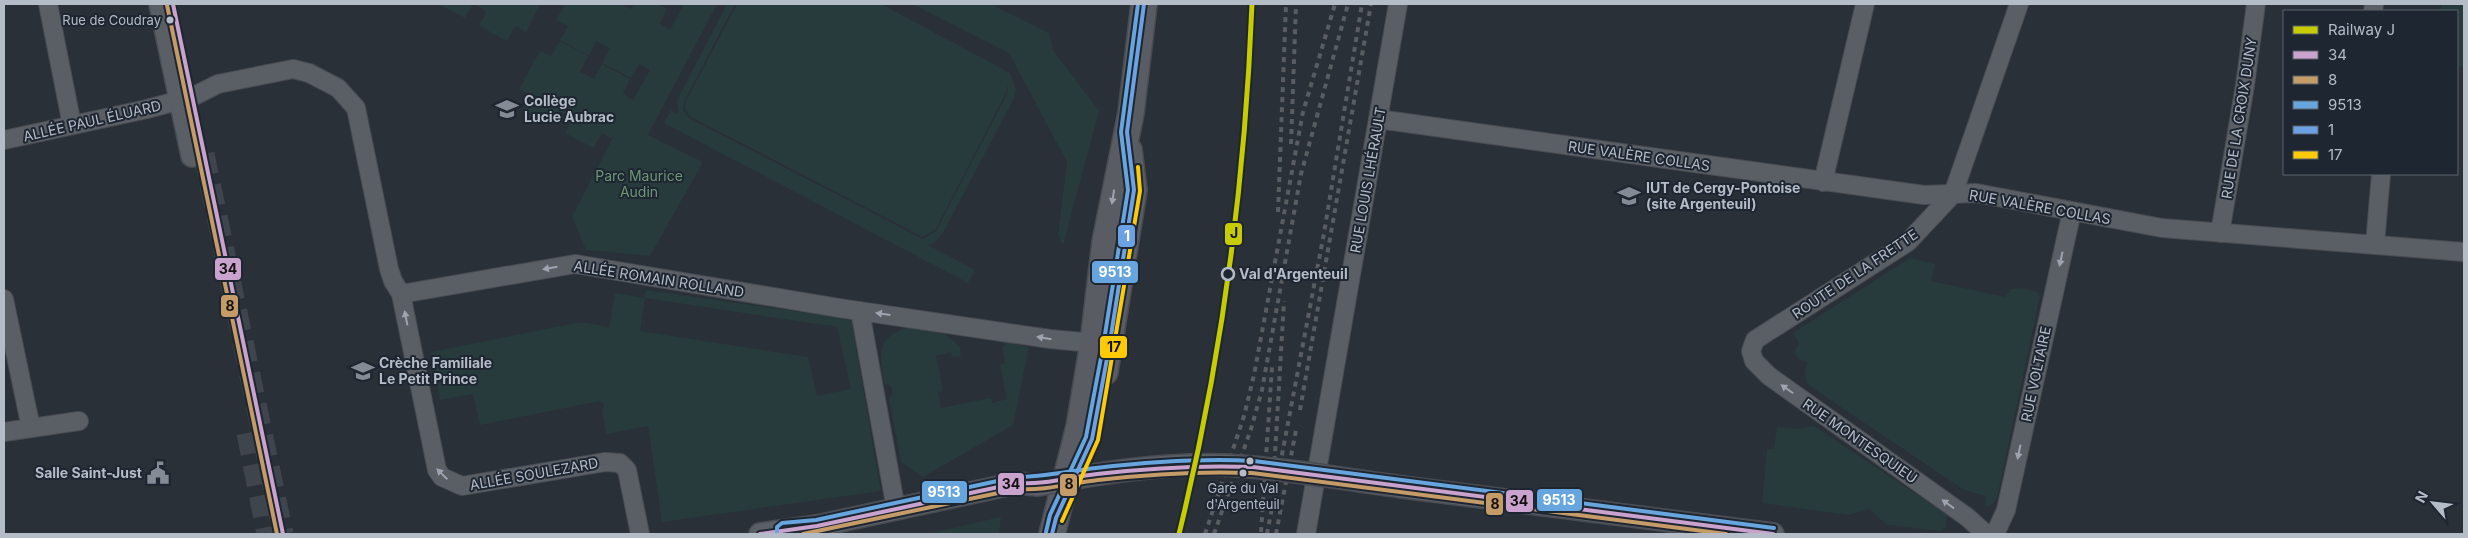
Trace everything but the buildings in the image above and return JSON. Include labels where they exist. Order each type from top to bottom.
[{"type":"main road","points":[[1054,526],[1079,427],[1093,343],[1105,242],[1127,132],[1144,4]]},
{"type":"main road","points":[[1054,526],[1092,439],[1109,348],[1134,190],[1127,132]]},
{"type":"street","points":[[48,4],[72,125]]},
{"type":"street","points":[[160,4],[186,99],[198,155]]},
{"type":"street","points":[[173,4],[186,99]]},
{"type":"street","name":"RUE LOUIS LHÉRAULT","points":[[1306,534],[1398,4]]},
{"type":"street","points":[[1823,182],[1865,4]]},
{"type":"street","name":"ROUTE DE LA FRETTE","points":[[1755,340],[1908,242],[1953,194],[2019,4]]},
{"type":"street","name":"RUE DE LA CROIX DUNY","points":[[2220,233],[2256,4]]},
{"type":"street","points":[[186,99],[218,84],[293,69],[324,79],[350,98],[356,108],[389,269],[393,281],[401,294]]},
{"type":"street","name":"ALLÉE PAUL ÉLUARD","points":[[4,140],[186,99]]},
{"type":"street","name":"RUE VALÈRE COLLAS","points":[[1378,119],[1924,195],[1976,193],[2162,228],[2464,252]]},
{"type":"street","points":[[2374,244],[2382,175]]},
{"type":"street","name":"RUE VOLTAIRE","points":[[1995,534],[2006,510],[2072,211]]},
{"type":"street","name":"ALLÉE ROMAIN ROLLAND","points":[[401,294],[575,264],[860,311],[1050,339],[1093,343]]},
{"type":"street","name":"ALLÉE SOULEZARD","points":[[401,294],[435,464],[442,477],[462,486],[613,461],[624,465],[640,534]]},
{"type":"street","points":[[4,299],[31,428]]},
{"type":"street","points":[[860,311],[896,509]]},
{"type":"street","name":"RUE MONTESQUIEU","points":[[1755,340],[1751,356],[1769,376],[1967,517],[1986,534]]},
{"type":"street","points":[[4,432],[79,421]]},
{"type":"street","points":[[760,534],[817,526],[1017,484],[1038,485],[1089,475],[1144,468],[1221,465],[1253,467],[1773,534]]},
{"type":"street","points":[[839,534],[1020,495],[1038,485]]},
{"type":"green space","points":[[438,4],[473,4],[465,18]]},
{"type":"green space","points":[[473,4],[540,4],[526,32],[515,26],[507,41],[479,26],[486,11]]},
{"type":"green space","name":"Parc Maurice Audin","points":[[565,4],[620,4],[631,9],[634,4],[657,4],[667,9],[660,24],[670,30],[684,4],[717,4],[648,135],[703,162],[650,256],[586,250],[572,217],[620,124],[612,139],[602,133],[594,148],[565,133],[573,118],[559,111],[552,125],[523,110],[531,95],[519,89],[540,51],[551,56],[560,41],[588,56],[580,72],[594,79],[602,64],[630,79],[623,94],[633,100],[650,70],[639,64],[631,78],[602,63],[610,48],[596,41],[589,56],[560,40],[568,26],[556,20]]},
{"type":"green space","points":[[727,4],[735,4],[684,102],[683,110],[689,118],[923,239],[936,231],[1007,94],[1008,84],[1006,93],[936,229],[923,237],[691,117],[685,109],[686,101],[737,4],[881,4],[1010,73],[1016,89],[1014,98],[943,233],[935,242],[928,245],[975,270],[968,283],[664,123],[671,110],[678,114],[677,100]]},
{"type":"green space","points":[[912,4],[990,4],[1049,33],[1053,50],[1099,111],[1063,245],[1058,235],[1067,162],[1009,53]]},
{"type":"green space","points":[[2442,4],[2464,4],[2464,66],[2458,68],[2458,10],[2440,10]]},
{"type":"green space","points":[[1910,258],[1935,264],[1931,281],[2005,297],[2011,289],[2022,288],[2037,292],[2040,296],[1998,494],[1995,501],[1990,505],[1985,506],[1986,496],[1964,490],[1807,384],[1805,374],[1807,362],[1798,359],[1794,352],[1799,343],[1793,333]]},
{"type":"green space","points":[[646,290],[851,319],[881,491],[662,522],[648,426],[606,434],[602,409],[604,408],[604,403],[600,401],[480,425],[473,394],[440,400],[431,352],[581,322],[609,327],[615,293],[644,298]],"holes":[[[645,298],[837,327],[851,389],[817,396],[808,357],[640,331]]]},
{"type":"green space","points":[[908,327],[945,334],[960,347],[961,356],[952,357],[951,352],[936,356],[943,391],[938,392],[941,408],[991,398],[992,403],[1007,399],[1000,364],[1005,363],[1002,347],[1007,342],[1029,347],[1013,425],[923,477],[901,462],[889,398],[893,394],[891,386],[884,383],[881,364],[882,348],[885,342],[897,331]]},
{"type":"green space","points":[[1814,426],[1946,514],[1946,527],[1941,531],[1887,525],[1869,509],[1849,515],[1762,503],[1767,449],[1774,449],[1777,427],[1798,429]]},
{"type":"green space","points":[[1000,517],[999,534],[928,534]]},
{"type":"tunnel","points":[[204,154],[283,534]]},
{"type":"tunnel","points":[[247,433],[267,534]]},
{"type":"railway","points":[[1278,212],[1286,4]]},
{"type":"railway","points":[[1291,144],[1296,4]]},
{"type":"railway","points":[[1205,534],[1244,416],[1254,375],[1303,112],[1335,4]]},
{"type":"railway","points":[[1214,534],[1251,429],[1262,390],[1301,174],[1348,4]]},
{"type":"railway","points":[[1267,534],[1324,233],[1362,4]]},
{"type":"railway","points":[[1300,410],[1371,4]]},
{"type":"railway","points":[[1274,471],[1284,301]]},
{"type":"railway","points":[[1261,532],[1272,367]]},
{"type":"railway","points":[[1276,534],[1296,430]]},
{"type":"rail line","name":"J","points":[[1179,534],[1208,403],[1229,271],[1244,138],[1252,4]]},
{"type":"transit line","name":"34","points":[[173,4],[283,534]]},
{"type":"transit line","name":"9513","points":[[1046,532],[1050,515],[1086,437],[1103,347],[1128,190],[1121,132],[1138,4]]},
{"type":"transit line","name":"1","points":[[1052,534],[1056,518],[1092,439],[1109,348],[1134,190],[1127,132],[1144,4]]},
{"type":"transit line","name":"8","points":[[167,5],[277,534]]},
{"type":"transit line","name":"17","points":[[1062,521],[1098,440],[1140,191],[1138,167]]},
{"type":"transit line","name":"9513","points":[[777,534],[777,527],[782,523],[816,520],[1016,477],[1135,464],[1214,460],[1254,461],[1774,528]]},
{"type":"transit line","name":"34","points":[[760,534],[817,526],[1017,483],[1047,482],[1136,470],[1214,466],[1253,467],[1773,534]]},
{"type":"transit line","name":"8","points":[[803,534],[1017,489],[1048,488],[1088,481],[1136,476],[1214,472],[1252,473],[1726,534]]},
{"type":"place","name":"Rue de Coudray","points":[[170,20]]},
{"type":"place","name":"Collège Lucie Aubrac","points":[[507,109]]},
{"type":"place","name":"IUT de Cergy-Pontoise (site Argenteuil)","points":[[1629,196]]},
{"type":"place","name":"Val d'Argenteuil","points":[[1228,274]]},
{"type":"place","name":"Crèche Familiale Le Petit Prince","points":[[363,371]]},
{"type":"place","name":"Salle Saint-Just","points":[[158,473]]},
{"type":"place","name":"Gare du Val d'Argenteuil","points":[[1243,473]]}]
